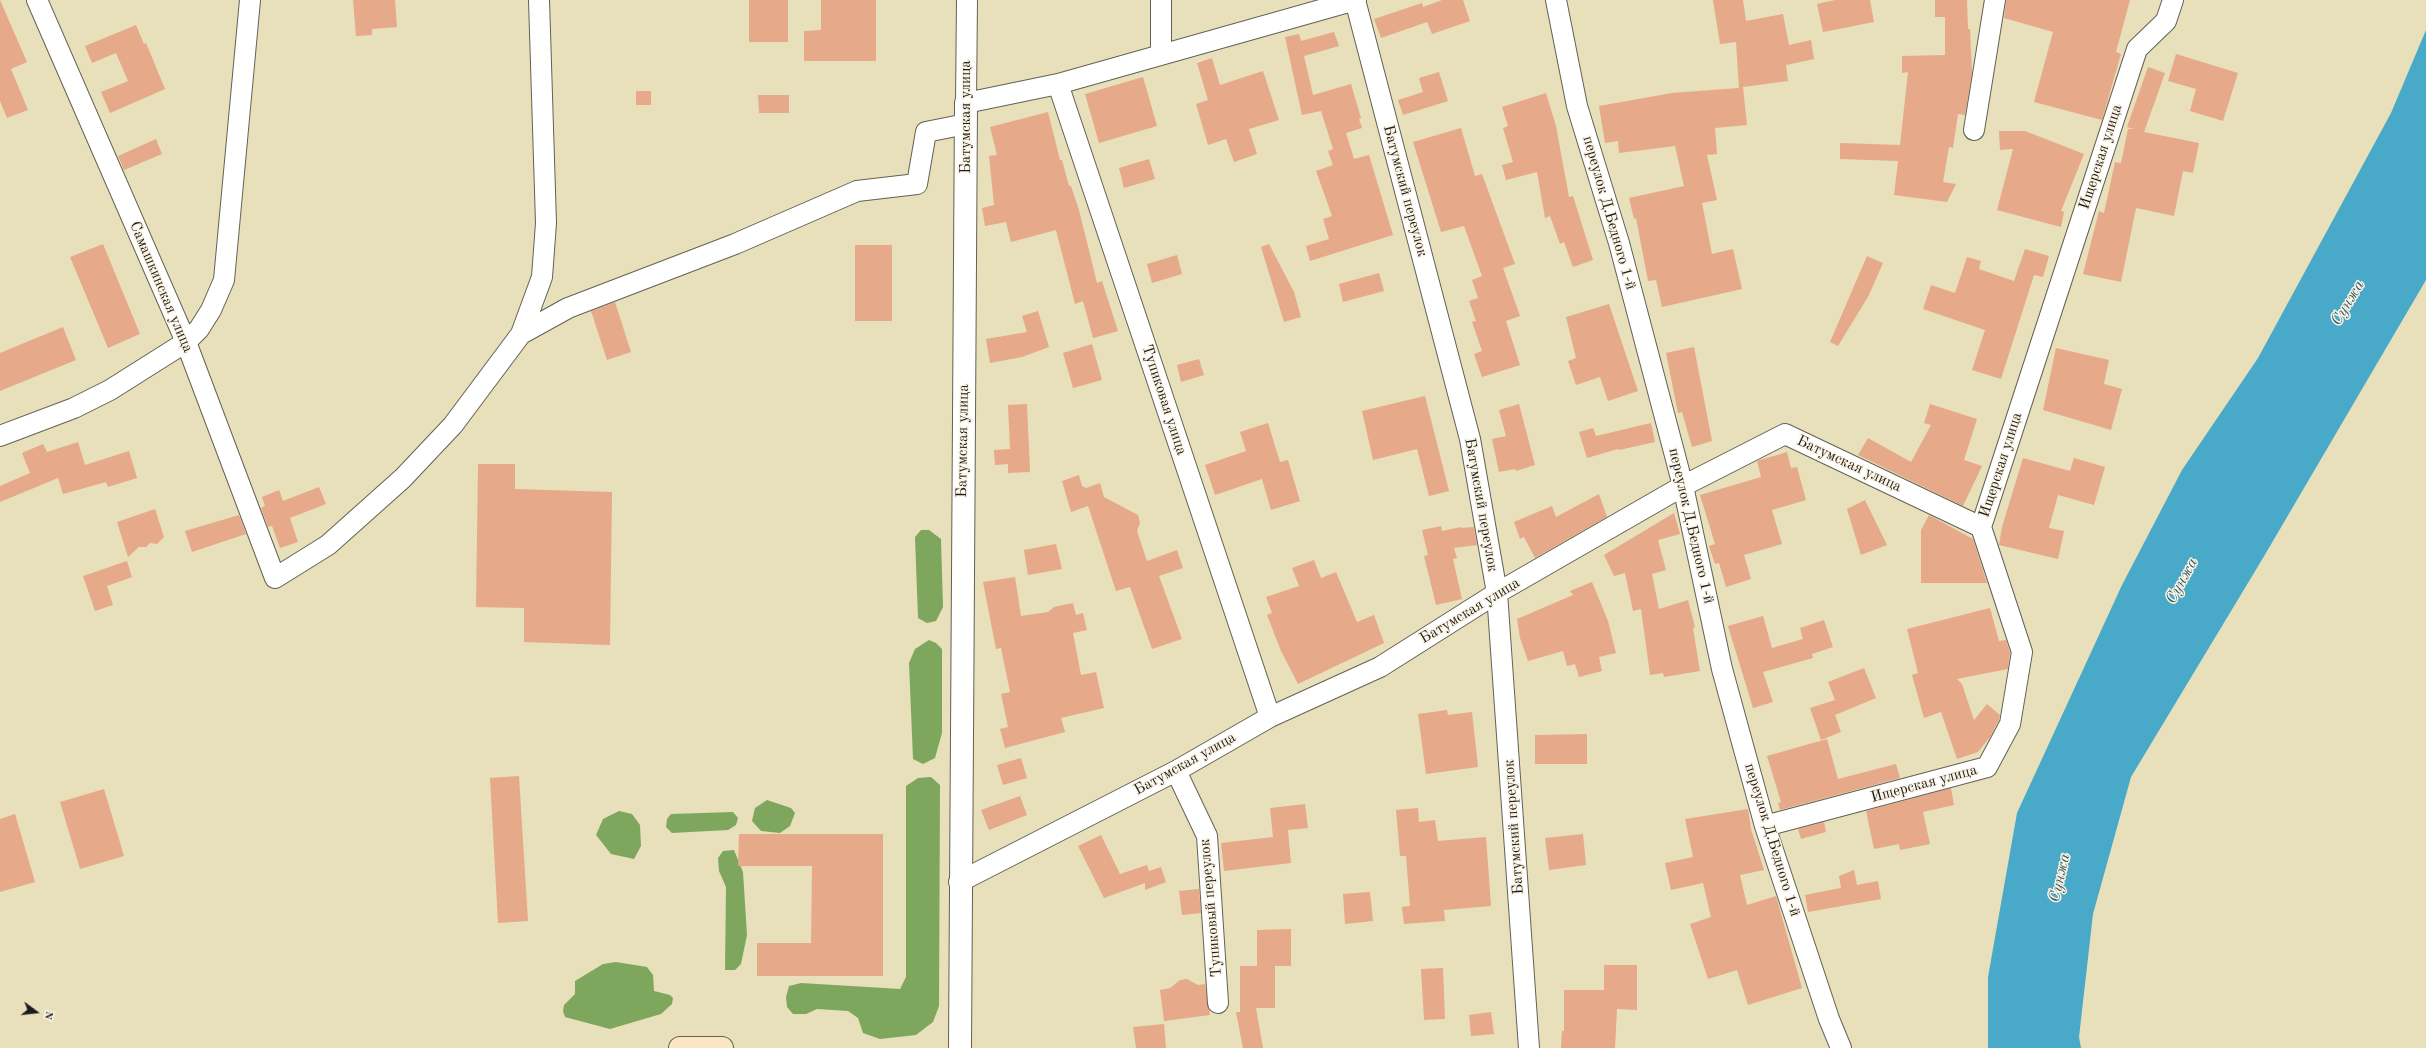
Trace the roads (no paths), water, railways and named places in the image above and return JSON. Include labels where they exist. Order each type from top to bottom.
[{"type":"main road","points":[[680,1048],[722,1048]]},
{"type":"street","name":"Самашкинская улица","points":[[37,0],[186,342],[275,578],[328,545],[403,478],[453,425],[521,334]]},
{"type":"street","points":[[0,436],[74,408],[110,390],[186,342],[200,329],[211,310],[224,280],[250,0]]},
{"type":"street","points":[[521,334],[542,278],[546,223],[539,0]]},
{"type":"street","name":"Батумская улица","points":[[960,1048],[959,882],[967,0]]},
{"type":"street","points":[[1161,0],[1161,54]]},
{"type":"street","points":[[521,334],[568,308],[735,244],[857,192],[917,184],[926,132],[966,114],[1058,84],[1355,0]]},
{"type":"street","name":"Батумский переулок","points":[[1355,0],[1470,439],[1497,594],[1529,1048]]},
{"type":"street","name":"переулок Д.Бедного 1-й","points":[[1556,0],[1577,106],[1619,243],[1683,486],[1722,669],[1765,826],[1829,1019],[1841,1048]]},
{"type":"street","points":[[1974,130],[1995,0]]},
{"type":"street","name":"Ищерская улица","points":[[1765,826],[1987,767],[2010,724],[2022,652],[1981,527],[2136,49],[2166,21],[2173,0]]},
{"type":"street","name":"Тупиковая улица","points":[[1058,84],[1270,717]]},
{"type":"street","name":"Батумская улица","points":[[959,882],[1176,771],[1270,717],[1380,667],[1497,594],[1683,486],[1785,434],[1981,527]]},
{"type":"street","name":"Тупиковый переулок","points":[[1176,771],[1207,836],[1218,1003]]},
{"type":"water","name":"Сунжа","points":[[2426,30],[2426,280],[2263,558],[2131,777],[2093,914],[2079,1037],[2081,1048],[1988,1048],[1988,977],[2017,813],[2122,585],[2182,470],[2258,358],[2391,113]]}]
